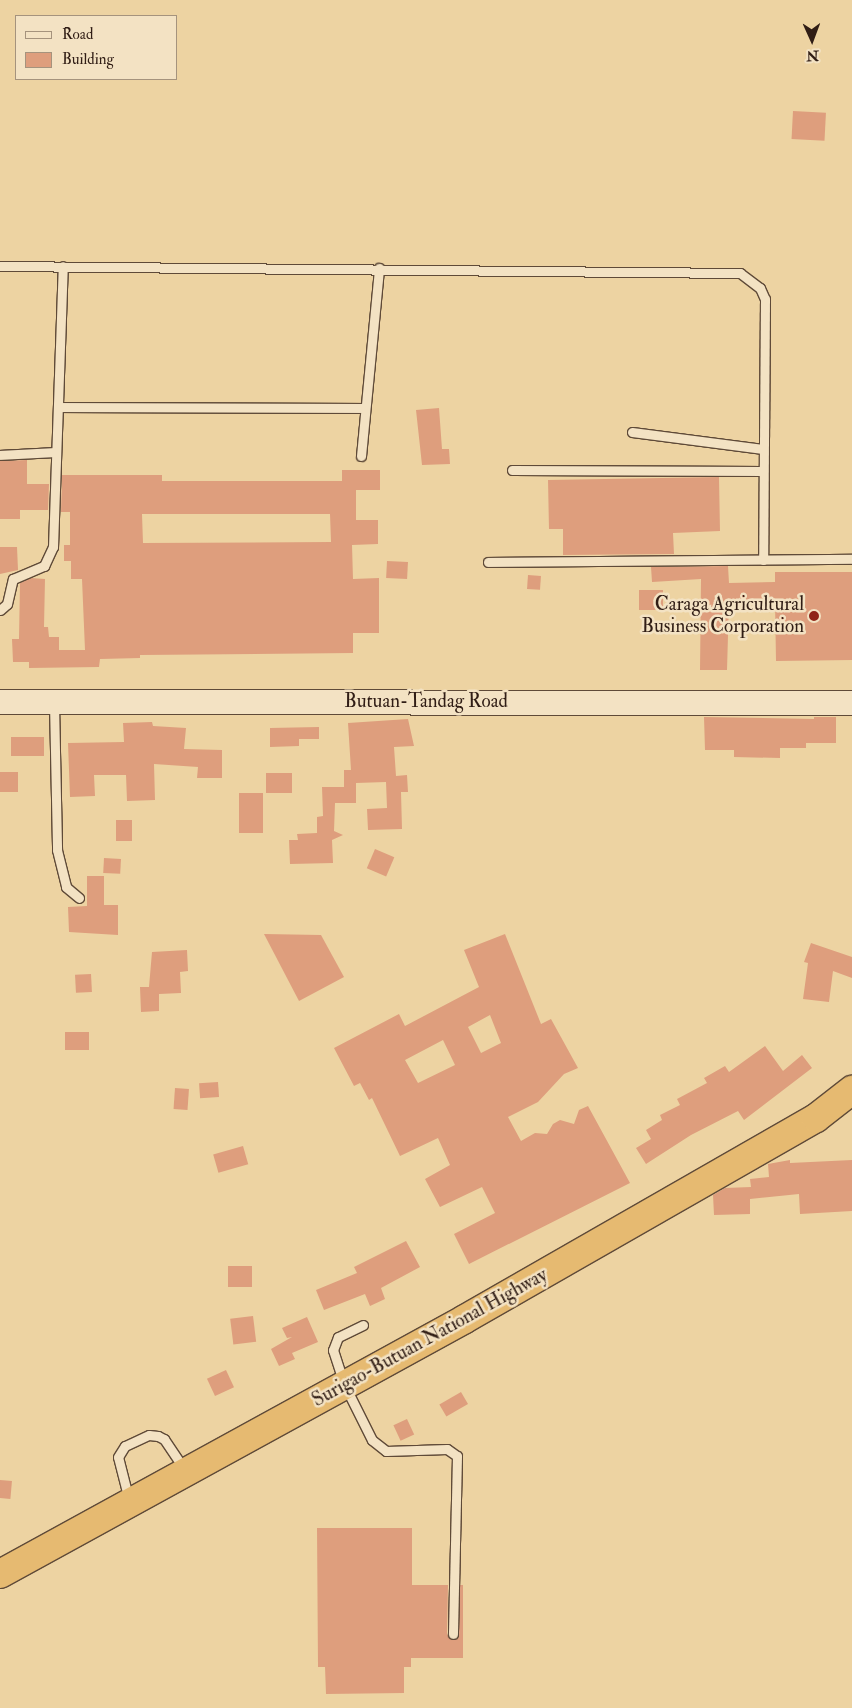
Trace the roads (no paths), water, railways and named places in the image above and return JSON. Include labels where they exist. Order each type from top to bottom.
[{"type":"highway","name":"Surigao-Butuan National Highway","points":[[0,1574],[130,1501],[345,1386],[816,1118],[852,1090]]},
{"type":"main road","name":"Butuan-Tandag Road","points":[[0,702],[852,703]]},
{"type":"lane","points":[[0,266],[379,268],[740,273],[760,288],[765,299],[763,560]]},
{"type":"lane","points":[[0,610],[7,604],[13,579],[44,566],[49,559],[53,547],[63,266]]},
{"type":"lane","points":[[360,456],[379,268]]},
{"type":"lane","points":[[58,407],[365,408]]},
{"type":"lane","points":[[632,432],[763,449]]},
{"type":"lane","points":[[0,455],[56,452]]},
{"type":"lane","points":[[512,470],[764,471]]},
{"type":"lane","points":[[488,562],[852,559]]},
{"type":"lane","points":[[54,702],[57,850],[66,887],[79,898]]},
{"type":"lane","points":[[363,1325],[338,1337],[334,1343],[345,1386],[377,1447],[386,1451],[447,1449],[457,1456],[453,1634]]},
{"type":"lane","points":[[130,1501],[118,1457],[125,1446],[149,1435],[158,1436],[164,1439],[186,1472]]},
{"type":"lane","points":[[0,1564],[0,1574]]},
{"type":"place","name":"Caraga Agricultural Business Corporation","points":[[814,616]]}]
